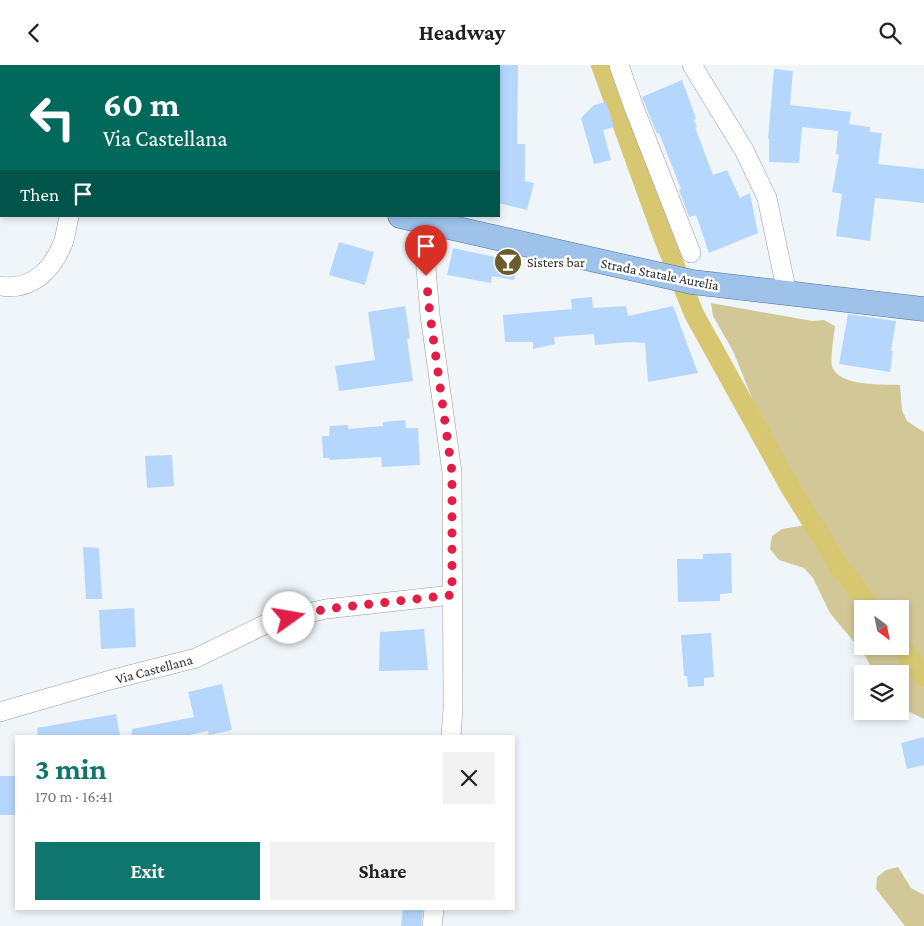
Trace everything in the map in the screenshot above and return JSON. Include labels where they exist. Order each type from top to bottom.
[{"type":"main road","name":"Strada Statale Aurelia","points":[[404,217],[682,280],[924,309]]},
{"type":"street","points":[[619,65],[691,253]]},
{"type":"street","points":[[692,65],[744,150],[767,198],[787,293]]},
{"type":"street","points":[[0,286],[13,288],[30,283],[41,276],[63,243],[69,217]]},
{"type":"street","points":[[427,222],[425,256],[430,315],[452,472],[453,709],[450,735]]},
{"type":"street","name":"Via Castellana","points":[[0,712],[110,680],[196,658],[270,622],[326,609],[452,595]]},
{"type":"street","points":[[432,926],[434,910]]},
{"type":"shaded area","points":[[711,303],[812,321],[824,320],[835,326],[832,366],[836,373],[843,378],[862,383],[900,385],[902,410],[907,421],[924,432],[924,719],[909,712],[909,665],[870,665],[865,655],[909,655],[909,600],[854,600],[854,642],[830,613],[813,578],[804,568],[779,560],[770,549],[772,536],[782,529],[819,523],[757,410],[733,351],[713,316]]},
{"type":"shaded area","points":[[898,867],[911,888],[924,895],[924,926],[905,926],[876,889],[877,877],[886,870]]},
{"type":"building","points":[[500,65],[518,65],[517,144],[525,144],[525,181],[534,183],[527,210],[500,203]]},
{"type":"building","points":[[774,69],[793,71],[790,105],[851,112],[849,124],[870,127],[870,132],[882,133],[878,164],[924,169],[924,203],[875,198],[870,241],[836,236],[842,194],[832,192],[839,155],[836,154],[838,131],[802,127],[799,163],[769,162],[768,139]]},
{"type":"building","points":[[682,80],[696,118],[694,120],[697,127],[695,127],[713,175],[727,170],[740,198],[750,193],[758,233],[709,253],[696,215],[689,217],[679,190],[681,189],[659,133],[657,134],[642,97]]},
{"type":"building","points":[[606,102],[614,127],[603,130],[611,160],[594,164],[581,118],[594,105]]},
{"type":"building","points":[[339,242],[374,252],[365,285],[329,275]]},
{"type":"building","points":[[453,248],[518,262],[514,280],[492,276],[491,283],[447,275]]},
{"type":"building","points":[[592,297],[593,308],[626,306],[628,316],[673,306],[698,373],[648,382],[645,343],[630,342],[595,345],[594,334],[554,337],[555,344],[533,349],[533,342],[505,342],[503,315],[572,309],[571,299]]},
{"type":"building","points":[[405,306],[410,338],[407,339],[413,381],[339,391],[335,366],[375,360],[368,312]]},
{"type":"building","points":[[848,314],[896,321],[890,372],[839,364]]},
{"type":"building","points":[[405,420],[406,428],[418,428],[420,465],[382,467],[381,457],[329,460],[329,458],[323,458],[322,436],[329,436],[330,426],[348,425],[348,429],[383,426],[383,422]]},
{"type":"building","points":[[172,455],[174,486],[147,488],[145,456]]},
{"type":"building","points":[[83,547],[99,548],[102,599],[86,599]]},
{"type":"building","points":[[731,553],[732,593],[720,594],[720,601],[678,602],[677,559],[703,559],[703,554]]},
{"type":"building","points":[[134,608],[136,647],[101,649],[99,610]]},
{"type":"building","points":[[424,629],[428,670],[379,671],[380,632]]},
{"type":"building","points":[[711,633],[714,677],[704,678],[704,686],[688,687],[687,676],[684,676],[681,635]]},
{"type":"building","points":[[222,684],[232,730],[209,735],[208,731],[189,735],[132,735],[132,729],[194,717],[188,692]]},
{"type":"building","points":[[116,714],[120,735],[38,735],[37,728]]},
{"type":"building","points":[[924,737],[924,765],[907,769],[901,743]]},
{"type":"building","points":[[0,776],[15,776],[15,815],[0,815]]},
{"type":"building","points":[[403,910],[423,910],[421,926],[401,926]]},
{"type":"waterway","points":[[601,65],[664,239],[694,314],[790,487],[838,564],[865,600]]},
{"type":"waterway","points":[[908,655],[924,677]]},
{"type":"place","name":"Sisters bar","points":[[508,262]]},
{"type":"route","points":[[289,618],[326,609],[452,595],[452,472],[426,276]]}]
